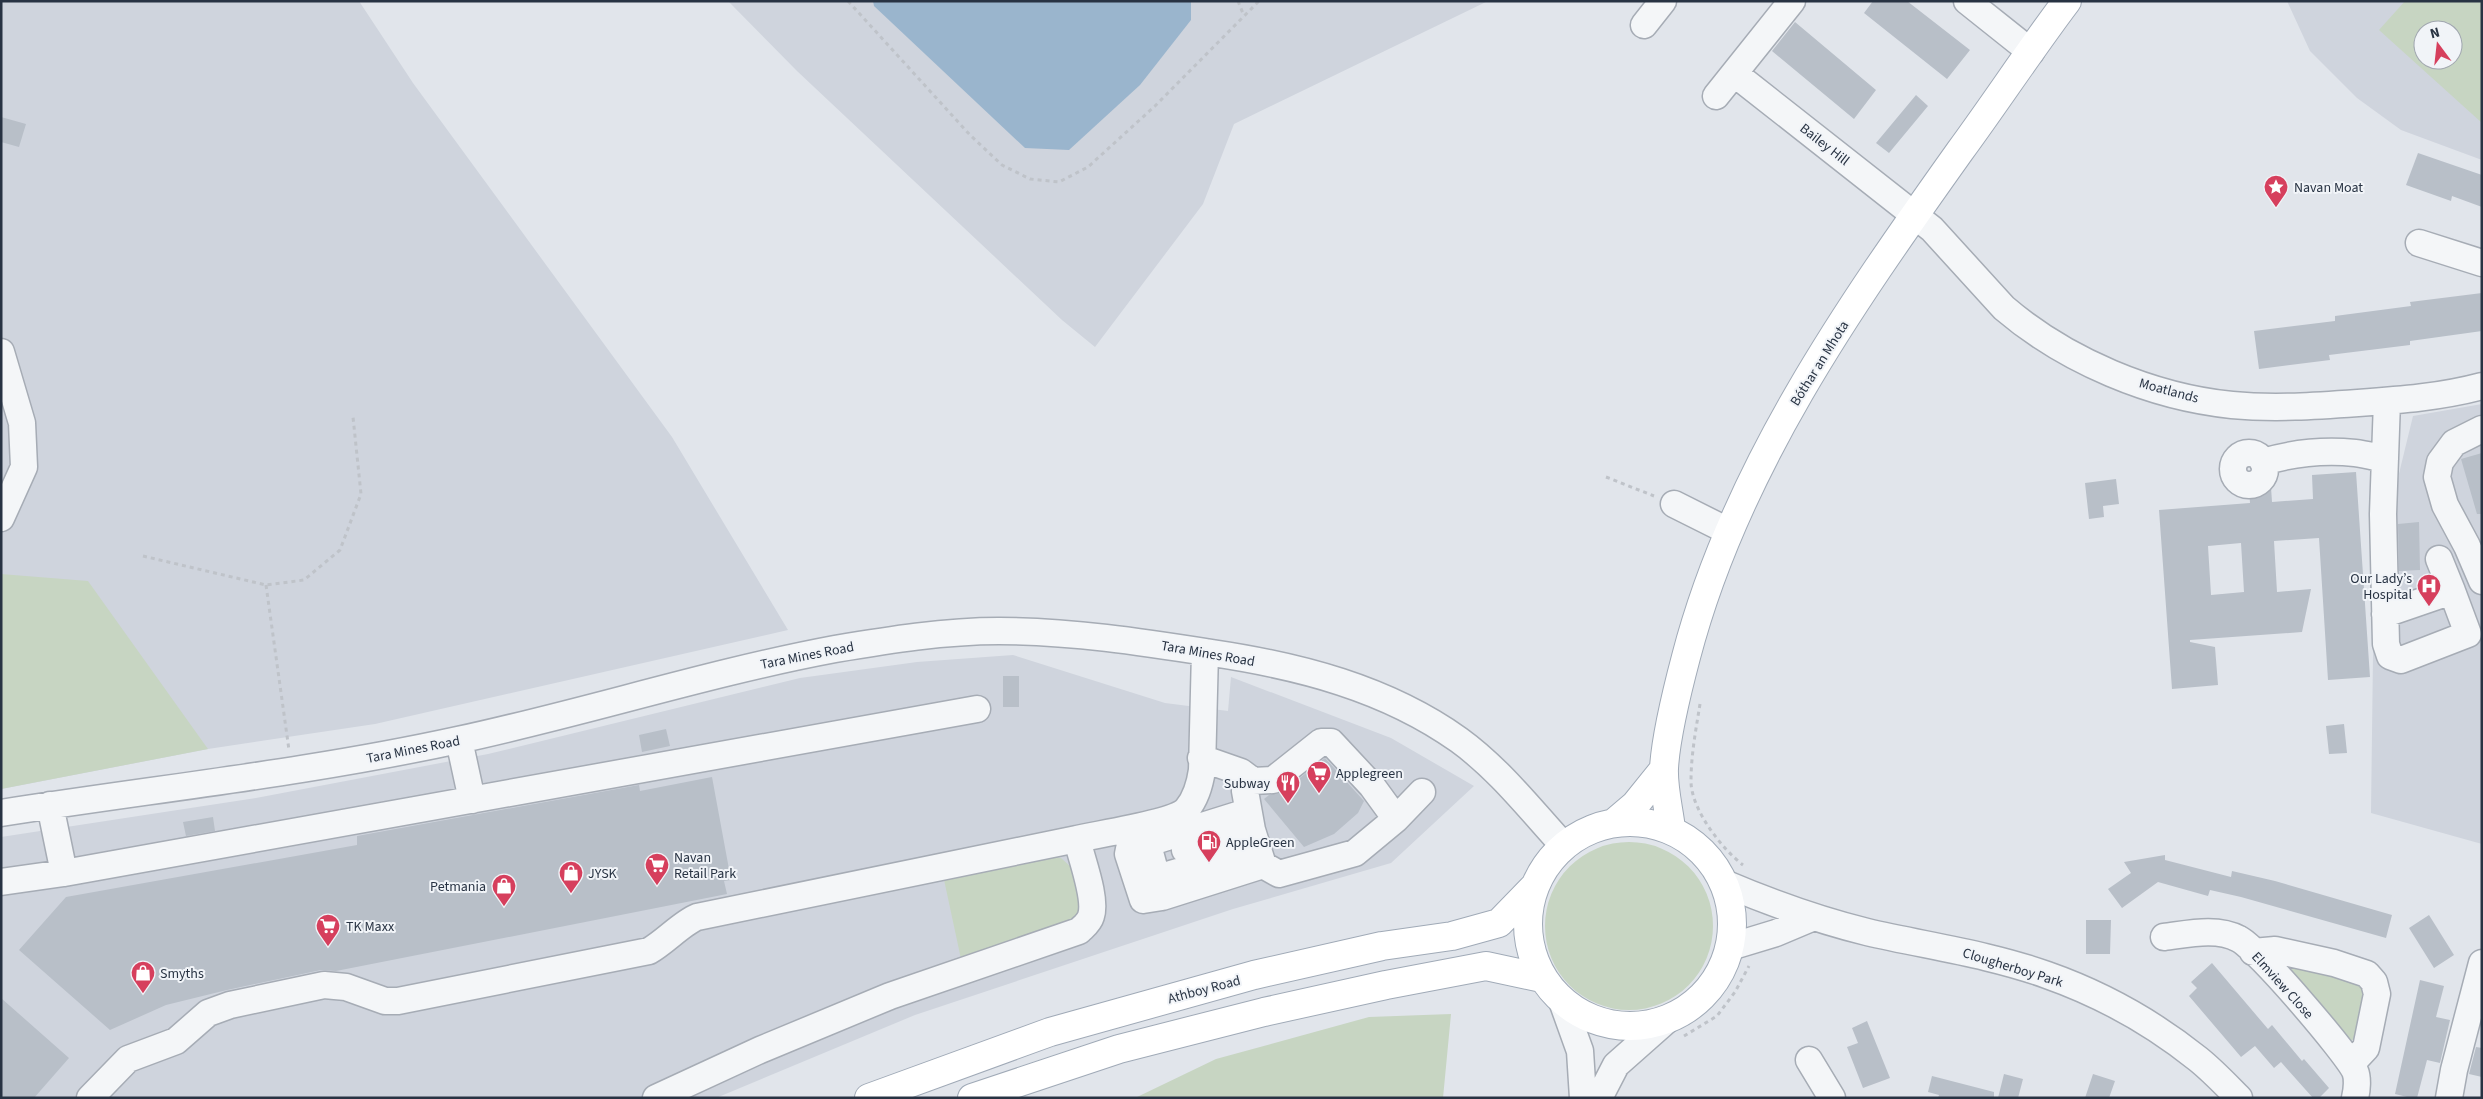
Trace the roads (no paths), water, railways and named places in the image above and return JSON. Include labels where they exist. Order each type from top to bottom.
[{"type":"main road","name":"Bóthar an Mhota","points":[[1615,822],[1635,804],[1664,769],[1689,692],[1694,624],[1728,531],[1765,453],[1800,392],[1915,215],[2067,1]]},
{"type":"main road","name":"Bóthar an Mhota","points":[[1664,769],[1671,829]]},
{"type":"main road","points":[[1642,821],[1671,829],[1690,840],[1710,859],[1735,875],[1730,947],[1718,975],[1703,996],[1685,1010],[1674,1028],[1625,1028],[1601,1023],[1562,1001],[1542,978],[1530,949],[1527,916],[1533,888],[1544,866],[1563,845],[1589,829],[1615,822],[1642,821]]},
{"type":"main road","name":"Athboy Road","points":[[869,1098],[1059,1029],[1254,975],[1382,946],[1452,936],[1499,923],[1533,888]]},
{"type":"main road","points":[[972,1098],[1119,1050],[1264,1012],[1386,985],[1486,966],[1542,978]]},
{"type":"street","points":[[1644,25],[1663,1]]},
{"type":"street","points":[[1716,96],[1792,1]]},
{"type":"street","points":[[1967,1],[2031,52]]},
{"type":"street","name":"Bailey Hill","points":[[1735,74],[1915,215]]},
{"type":"street","name":"Moatlands","points":[[1915,215],[1942,240],[1993,296],[2018,320],[2060,348],[2137,382],[2178,395],[2231,405],[2296,407],[2423,398],[2481,389]]},
{"type":"street","points":[[2419,243],[2482,263]]},
{"type":"street","points":[[1,352],[22,423],[24,467],[1,518]]},
{"type":"street","points":[[2387,401],[2383,514],[2386,644],[2390,656],[2401,660],[2468,634],[2439,559]]},
{"type":"street","points":[[2482,429],[2454,443],[2440,462],[2437,477],[2445,505],[2467,546],[2482,580]]},
{"type":"street","points":[[2263,462],[2284,455],[2313,453],[2357,453],[2385,459]]},
{"type":"street","points":[[1674,504],[1728,531]]},
{"type":"street","points":[[2385,614],[2452,592]]},
{"type":"street","name":"Tara Mines Road","points":[[1,813],[292,770],[459,740],[762,664],[909,638],[999,631],[1145,642],[1242,658],[1349,683],[1397,703],[1427,719],[1483,758],[1563,845]]},
{"type":"street","points":[[1148,858],[1172,819],[1186,810],[1199,788],[1202,770],[1205,652]]},
{"type":"street","points":[[1,882],[977,709]]},
{"type":"street","points":[[459,740],[472,800]]},
{"type":"street","points":[[1201,758],[1241,772],[1253,781],[1273,780],[1321,742],[1331,742],[1372,786],[1396,819]]},
{"type":"street","points":[[1253,781],[1244,792],[1255,839],[1279,874],[1355,853],[1396,819],[1422,792]]},
{"type":"street","points":[[50,805],[64,872]]},
{"type":"street","points":[[90,1098],[128,1059],[176,1041],[208,1013],[230,1005],[324,985],[346,987],[384,1001],[398,1001],[649,951],[666,941],[696,917],[1077,839],[1148,858],[1255,839]]},
{"type":"street","points":[[656,1098],[760,1050],[890,996],[1079,931],[1089,922],[1092,914],[1091,899],[1077,839]]},
{"type":"street","points":[[1148,858],[1255,839]]},
{"type":"street","name":"Clougherboy Park","points":[[1735,875],[1764,901],[1814,918],[1867,932],[1967,952],[2047,975],[2128,1011],[2198,1059],[2240,1098]]},
{"type":"street","points":[[1730,947],[1776,933],[1814,918]]},
{"type":"street","name":"Elmview Close","points":[[2164,937],[2207,931],[2240,939],[2344,1053],[2356,1073],[2355,1098]]},
{"type":"street","points":[[2253,952],[2274,950],[2334,963],[2366,974],[2374,982],[2377,994],[2366,1048],[2351,1064]]},
{"type":"street","points":[[2449,1098],[2454,1070],[2482,963]]},
{"type":"street","points":[[1562,1001],[1580,1051],[1584,1098]]},
{"type":"street","points":[[1599,1098],[1616,1065],[1674,1028]]},
{"type":"street","points":[[1809,1060],[1832,1098]]},
{"type":"water","points":[[873,1],[1191,1],[1191,20],[1140,85],[1069,150],[1025,148],[874,6]]},
{"type":"place","name":"Navan Moat","points":[[2276,208]]},
{"type":"place","name":"Our Lady’s Hospital","points":[[2429,607]]},
{"type":"place","name":"Applegreen","points":[[1319,794]]},
{"type":"place","name":"Subway","points":[[1288,804]]},
{"type":"place","name":"AppleGreen","points":[[1209,863]]},
{"type":"place","name":"Navan Retail Park","points":[[657,886]]},
{"type":"place","name":"JYSK","points":[[571,894]]},
{"type":"place","name":"Petmania","points":[[504,907]]},
{"type":"place","name":"TK Maxx","points":[[328,947]]},
{"type":"place","name":"Smyths","points":[[143,994]]}]
